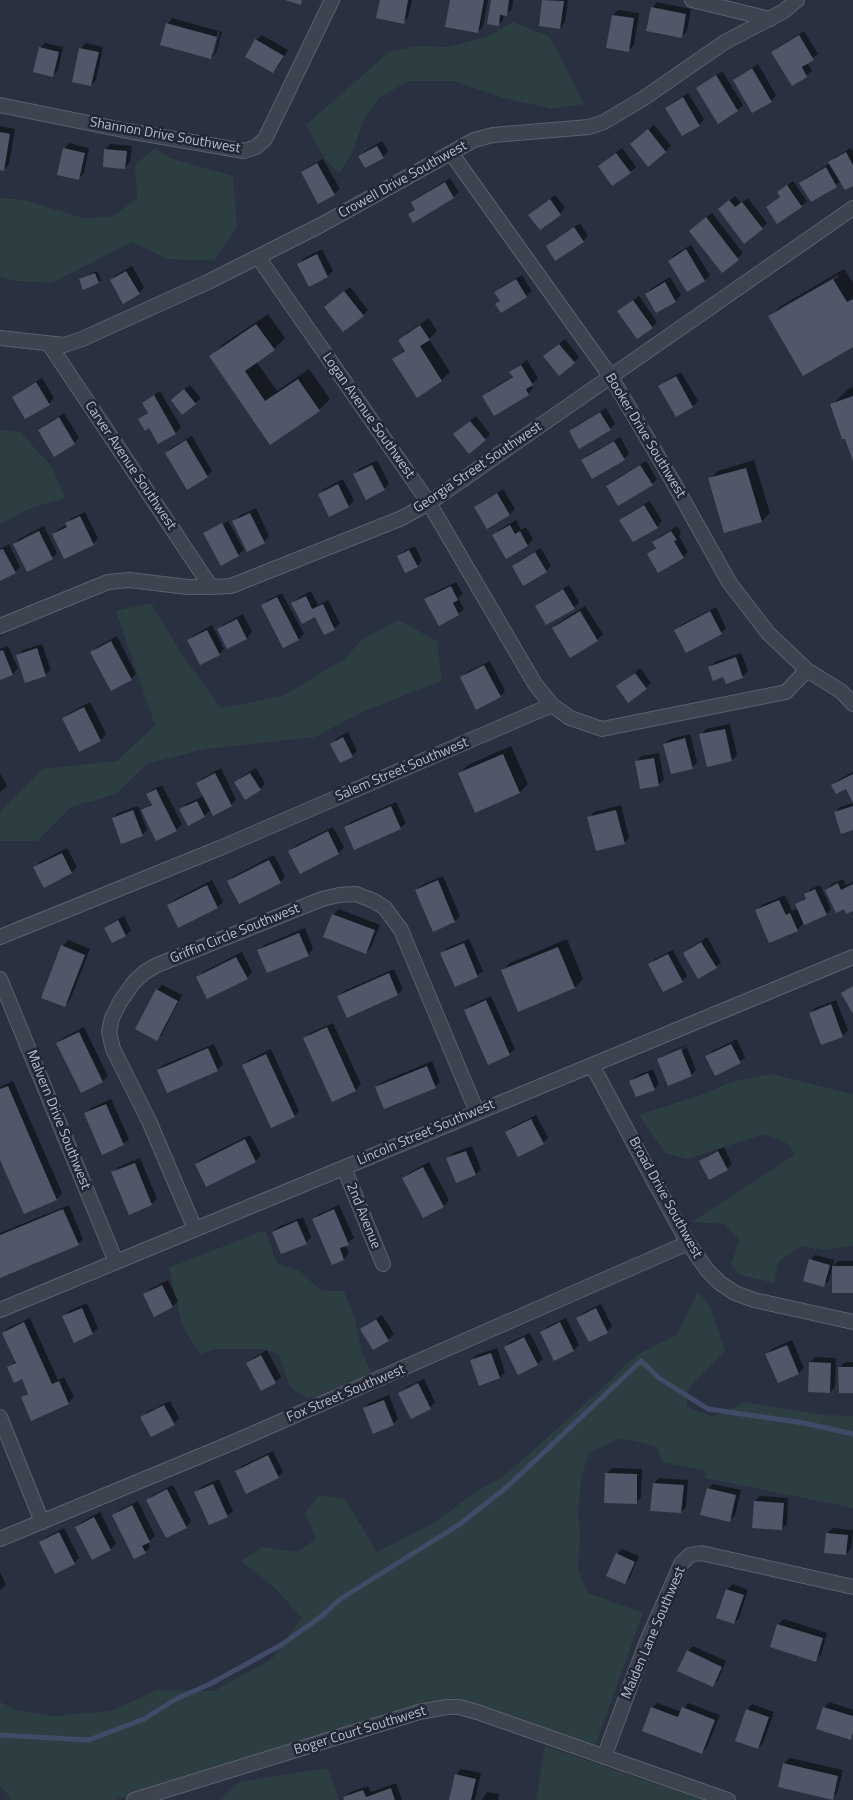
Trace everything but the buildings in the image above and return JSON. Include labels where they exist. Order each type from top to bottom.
[{"type":"street","name":"Shannon Drive Southwest","points":[[0,105],[128,131],[244,151],[256,147],[265,139],[332,0]]},
{"type":"street","points":[[692,0],[770,19]]},
{"type":"street","name":"Crowell Drive Southwest","points":[[0,338],[64,345],[82,339],[208,282],[258,257],[321,225],[474,140],[494,134],[589,127],[604,122],[644,98],[725,42],[784,12],[797,0]]},
{"type":"street","name":"Booker Drive Southwest","points":[[451,152],[611,377],[729,582],[768,633],[807,670],[842,692],[853,704]]},
{"type":"street","name":"Georgia Street Southwest","points":[[0,626],[108,582],[129,580],[188,587],[211,588],[231,586],[402,518],[429,503],[853,208]]},
{"type":"street","name":"Logan Avenue Southwest","points":[[258,257],[429,503],[535,684],[552,706]]},
{"type":"street","name":"Carver Avenue Southwest","points":[[50,344],[211,588]]},
{"type":"street","points":[[552,706],[570,718],[602,728],[786,692],[807,670]]},
{"type":"street","name":"Salem Street Southwest","points":[[0,937],[220,848],[552,706]]},
{"type":"street","name":"Griffin Circle Southwest","points":[[195,1229],[150,1121],[113,1050],[109,1032],[112,1018],[120,1002],[134,982],[145,972],[157,965],[322,899],[356,894],[374,901],[385,908],[401,930],[477,1112]]},
{"type":"street","name":"Lincoln Street Southwest","points":[[0,1310],[853,957]]},
{"type":"street","name":"Malvern Drive Southwest","points":[[0,979],[116,1262]]},
{"type":"street","name":"Broad Drive Southwest","points":[[592,1064],[654,1183],[688,1243],[706,1270],[720,1283],[754,1300],[853,1322]]},
{"type":"street","name":"2nd Avenue","points":[[344,1168],[383,1264]]},
{"type":"street","name":"Fox Street Southwest","points":[[0,1538],[234,1442],[688,1243]]},
{"type":"street","points":[[0,1417],[42,1522]]},
{"type":"street","name":"Maiden Lane Southwest","points":[[604,1756],[651,1632],[681,1564],[690,1555],[701,1553],[853,1587]]},
{"type":"street","name":"Boger Court Southwest","points":[[134,1800],[419,1712],[447,1707],[460,1707],[477,1712],[728,1800]]},
{"type":"shaded area","points":[[513,22],[550,37],[584,104],[552,109],[504,98],[453,81],[408,81],[379,98],[365,117],[352,153],[339,173],[324,158],[306,125],[389,52],[417,46],[447,47],[486,37]]},
{"type":"shaded area","points":[[155,148],[170,158],[233,176],[237,227],[214,261],[168,259],[132,242],[52,283],[17,281],[0,277],[0,198],[25,200],[83,218],[111,217],[137,199],[135,165]]},
{"type":"shaded area","points":[[0,430],[20,432],[52,467],[65,498],[28,509],[0,524]]},
{"type":"shaded area","points":[[151,603],[185,659],[221,708],[283,696],[346,658],[360,641],[398,620],[437,641],[442,681],[364,711],[315,737],[205,749],[147,764],[116,794],[71,807],[37,841],[0,841],[0,812],[43,769],[117,761],[155,725],[116,611]]},
{"type":"shaded area","points":[[770,1074],[853,1094],[853,1246],[825,1250],[801,1246],[778,1262],[774,1283],[741,1275],[731,1266],[739,1240],[725,1224],[692,1222],[796,1154],[786,1143],[764,1134],[687,1159],[665,1153],[639,1115],[701,1095],[731,1082]]},
{"type":"shaded area","points":[[265,1230],[277,1263],[299,1271],[322,1291],[344,1291],[354,1316],[362,1353],[372,1373],[308,1399],[290,1387],[279,1354],[262,1349],[217,1349],[199,1354],[182,1324],[169,1268]]},
{"type":"shaded area","points":[[698,1292],[710,1306],[725,1351],[689,1388],[686,1406],[713,1417],[745,1402],[824,1415],[853,1416],[853,1508],[706,1478],[705,1471],[663,1462],[656,1446],[620,1438],[589,1453],[581,1478],[578,1514],[580,1535],[578,1570],[588,1593],[643,1613],[595,1746],[488,1708],[452,1698],[400,1712],[115,1800],[12,1800],[0,1785],[0,1702],[17,1710],[54,1716],[111,1711],[157,1690],[214,1691],[272,1659],[302,1618],[275,1588],[241,1561],[263,1547],[297,1552],[316,1539],[305,1513],[319,1495],[345,1499],[377,1552],[434,1523],[477,1491],[504,1476],[637,1355],[676,1335]]},
{"type":"shaded area","points":[[545,1746],[703,1800],[536,1800]]},
{"type":"shaded area","points":[[328,1768],[339,1800],[221,1800],[239,1782]]},
{"type":"waterway","points":[[0,1735],[89,1740],[144,1719],[176,1699],[210,1684],[281,1645],[322,1616],[339,1600],[460,1524],[507,1487],[641,1361],[659,1378],[708,1409],[804,1423],[853,1434]]}]
